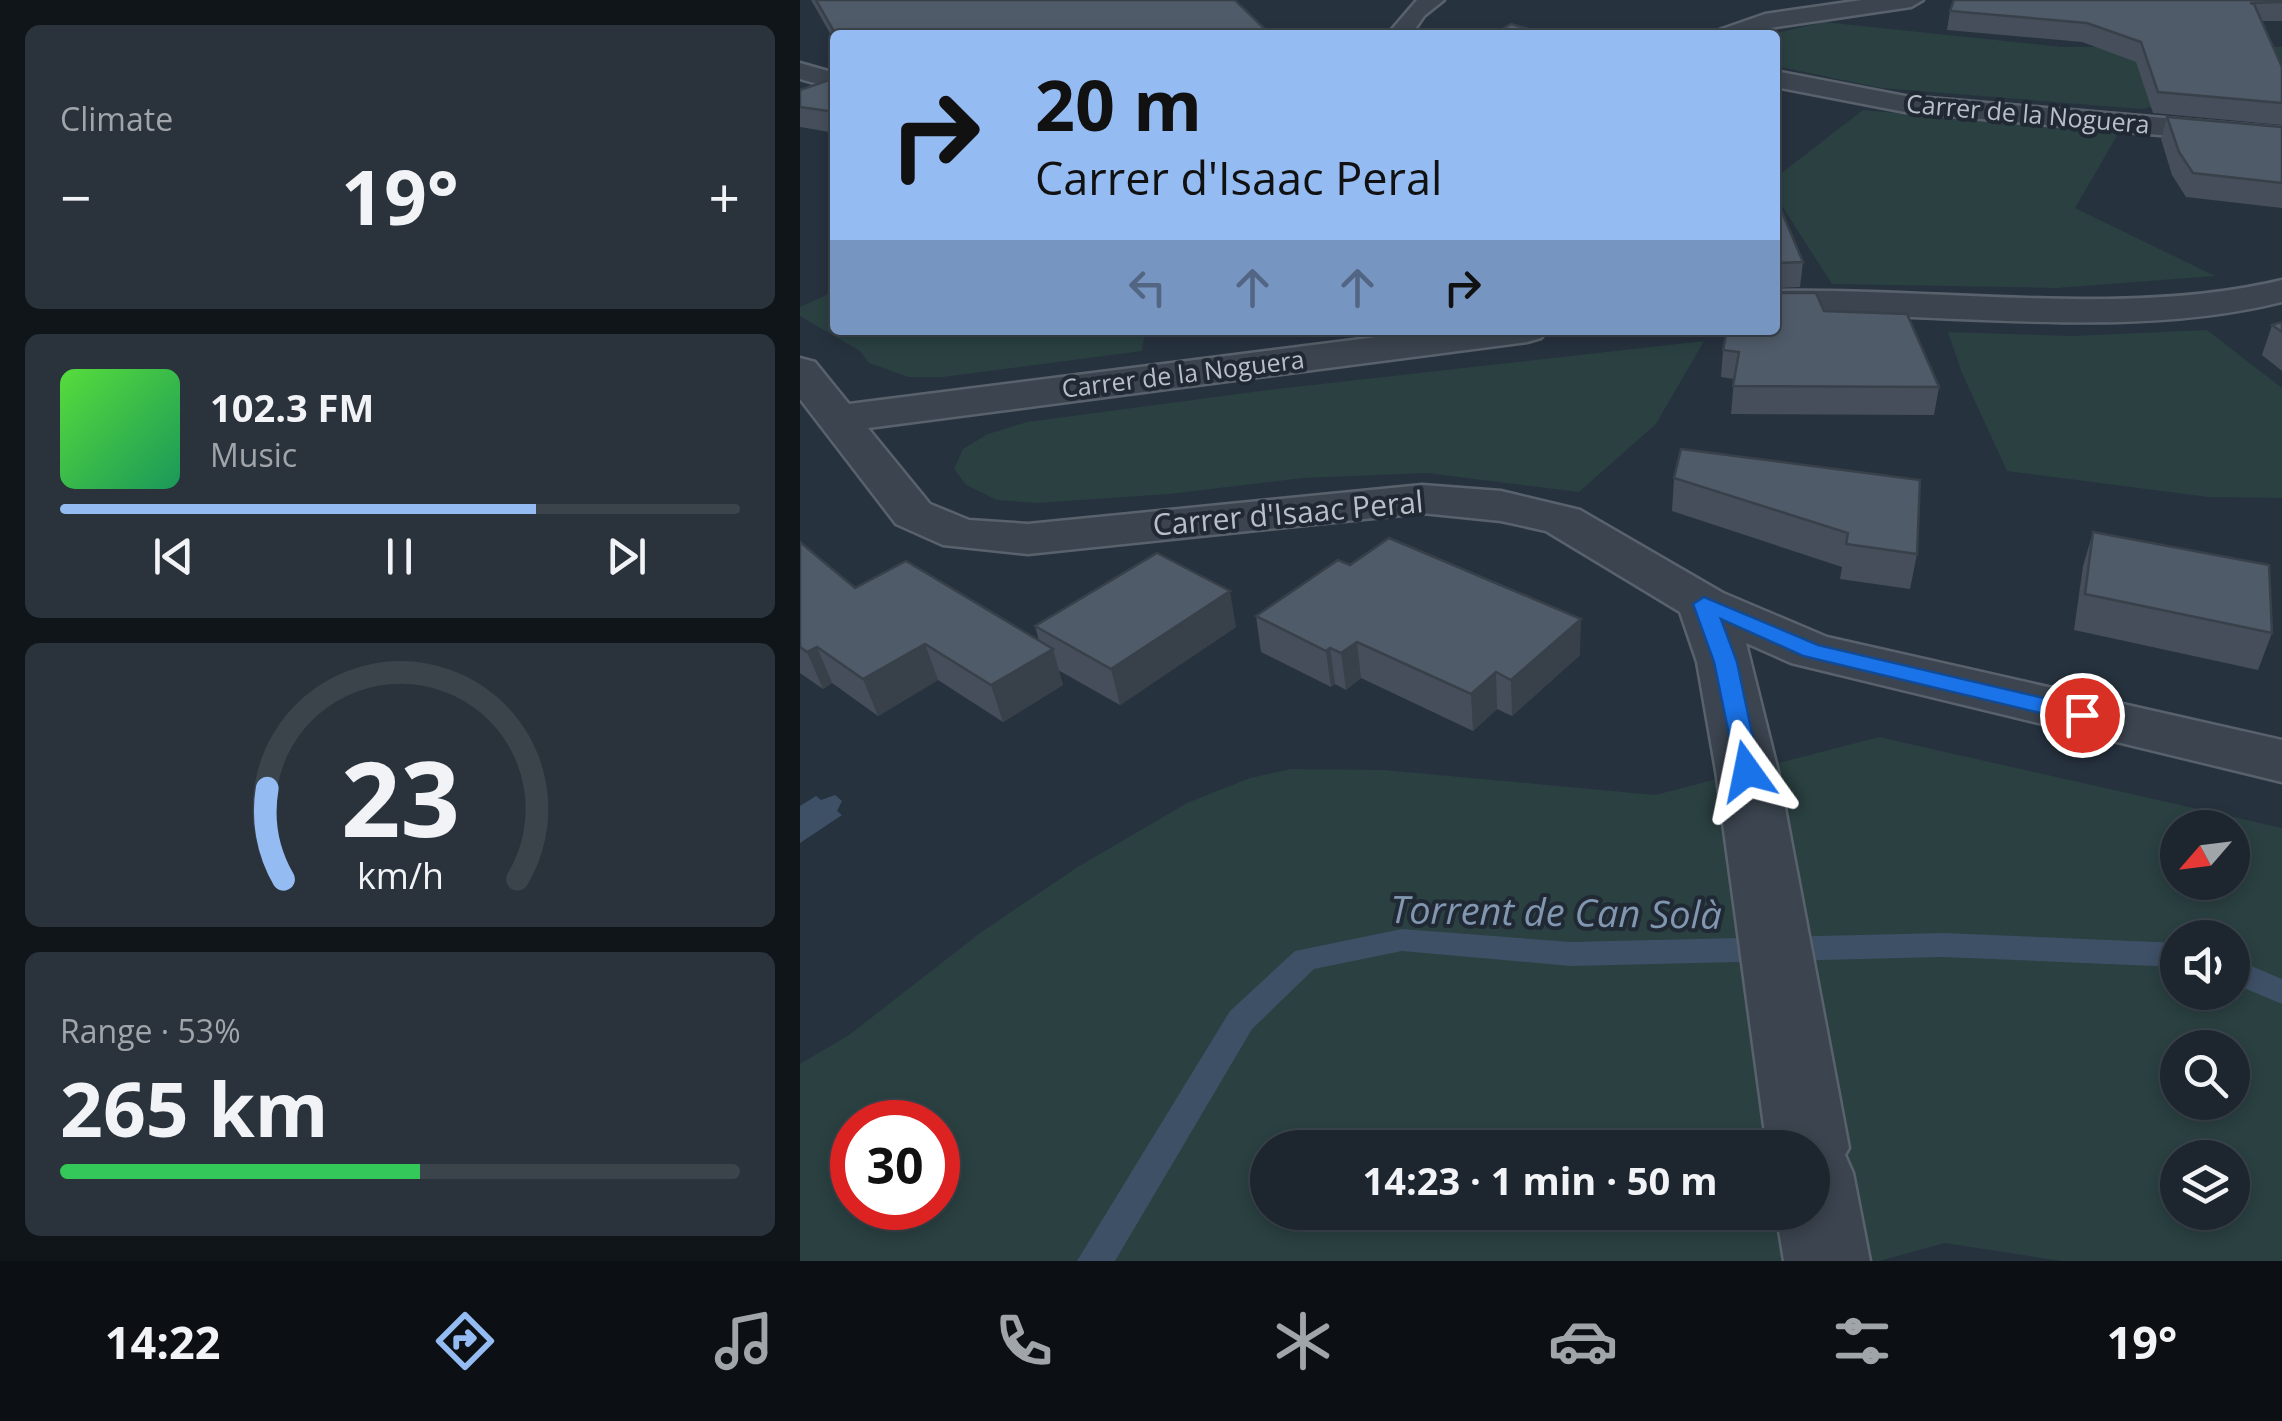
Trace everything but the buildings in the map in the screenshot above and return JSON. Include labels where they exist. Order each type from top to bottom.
[{"type":"street","points":[[1403,30],[1416,11],[1432,0]]},
{"type":"street","points":[[1741,30],[1765,21],[1911,0]]},
{"type":"street","points":[[800,71],[830,80]]},
{"type":"street","name":"Carrer de la Noguera","points":[[1780,80],[1905,104],[2282,137]]},
{"type":"street","points":[[1780,303],[2088,311],[2211,302],[2282,291]]},
{"type":"street","name":"Carrer de la Noguera","points":[[840,418],[1488,335]]},
{"type":"street","name":"Carrer d'Isaac Peral","points":[[800,371],[912,514],[961,534],[1028,540],[1422,499],[1501,506],[1563,520],[1704,604],[1811,651],[2282,762]]},
{"type":"street","points":[[1704,604],[1725,662],[1747,771],[1805,1130]]},
{"type":"green space","points":[[1824,22],[2062,47],[2282,47],[2282,79],[2141,109],[1881,88],[1780,67],[1780,32]]},
{"type":"green space","points":[[1863,110],[2118,134],[2075,208],[2215,276],[2057,288],[1832,284],[1780,203],[1780,174]]},
{"type":"green space","points":[[830,293],[830,334],[800,316],[800,307]]},
{"type":"green space","points":[[2207,330],[2282,388],[2282,498],[2208,497],[2007,471],[1962,373],[1948,332],[2073,336]]},
{"type":"green space","points":[[833,335],[1144,335],[1142,351],[943,377],[908,377],[869,363],[860,351]]},
{"type":"green space","points":[[1704,341],[1656,424],[1579,492],[1427,473],[1303,478],[1169,494],[1037,503],[997,500],[966,485],[954,469],[963,449],[988,434],[1027,422],[1260,391]]},
{"type":"green space","points":[[1879,737],[2202,810],[2160,810],[2160,900],[2250,900],[2250,821],[2282,828],[2282,1261],[2061,1261],[1945,1243],[1879,1261],[800,1261],[800,1064],[849,1035],[980,933],[1076,868],[1187,803],[1250,778],[1291,769],[1385,770],[1655,795]]},
{"type":"water","points":[[835,795],[842,801],[837,811],[842,815],[800,843],[800,806],[816,796],[821,800]]},
{"type":"waterway","name":"Torrent de Can Solà","points":[[1095,1261],[1241,1020],[1305,959],[1402,940],[1571,954],[1943,945],[2160,954]]},
{"type":"waterway","name":"Torrent de Can Solà","points":[[2250,978],[2282,992]]},
{"type":"route","points":[[1747,771],[1725,662],[1704,604],[1811,651],[2082,715]]}]
